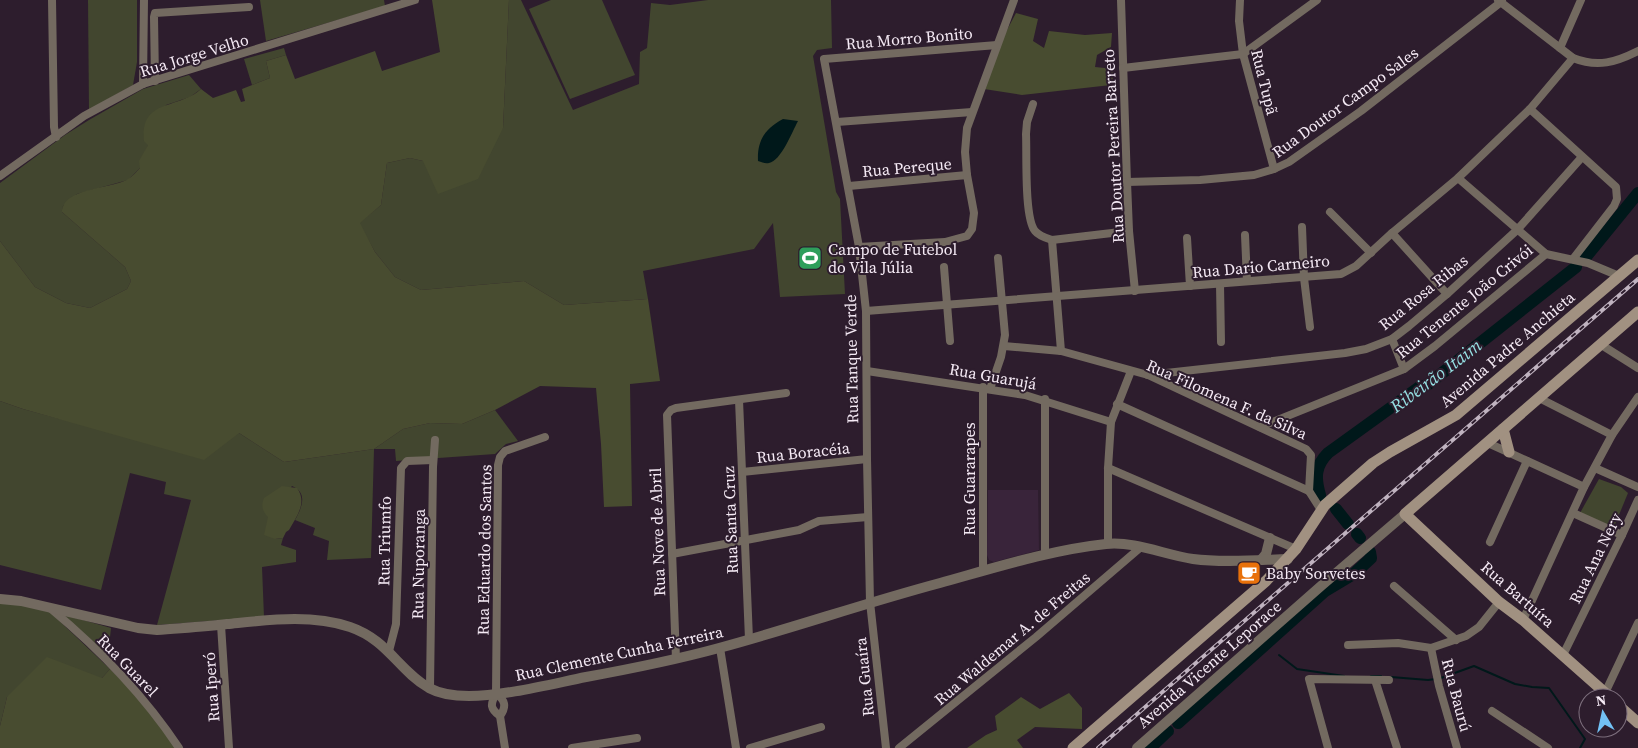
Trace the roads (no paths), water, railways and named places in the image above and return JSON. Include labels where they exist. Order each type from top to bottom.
[{"type":"main road","name":"Avenida Padre Anchieta","points":[[1073,748],[1266,581],[1296,549],[1326,504],[1373,463],[1467,407],[1638,260]]},
{"type":"main road","points":[[1405,514],[1638,312]]},
{"type":"main road","points":[[1503,429],[1509,452]]},
{"type":"main road","name":"Rua Bartuíra","points":[[1405,514],[1499,602],[1523,620],[1599,688]]},
{"type":"main road","points":[[1628,714],[1638,723]]},
{"type":"street","points":[[52,0],[54,127],[56,137]]},
{"type":"street","points":[[143,84],[144,0]]},
{"type":"street","name":"Rua Jorge Velho","points":[[0,176],[84,116],[143,84],[415,0]]},
{"type":"street","points":[[859,247],[945,242],[967,236],[972,229],[974,213],[967,175],[965,140],[972,112],[1014,0]]},
{"type":"street","name":"Rua Doutor Pereira Barreto","points":[[1121,0],[1129,231],[1135,291]]},
{"type":"street","name":"Rua Tupã","points":[[1240,0],[1238,21],[1243,54],[1274,169]]},
{"type":"street","points":[[1123,68],[1243,54],[1317,0]]},
{"type":"street","points":[[1560,48],[1581,0]]},
{"type":"street","points":[[1500,1],[1560,48],[1583,62],[1607,64],[1638,51]]},
{"type":"street","name":"Rua Doutor Campo Sales","points":[[1127,182],[1209,179],[1254,175],[1289,162],[1361,111],[1500,1]]},
{"type":"street","points":[[155,81],[155,13],[250,7]]},
{"type":"street","name":"Rua Morro Bonito","points":[[824,59],[997,45]]},
{"type":"street","name":"Rua Dario Carneiro","points":[[866,311],[1341,274],[1356,266],[1458,178],[1530,109],[1574,58]]},
{"type":"street","name":"Rua Tanque Verde","points":[[824,59],[849,186],[859,247],[866,311],[866,459],[870,602]]},
{"type":"street","points":[[1033,104],[1027,122],[1026,134],[1028,210],[1034,230],[1039,235],[1052,240],[1129,231]]},
{"type":"street","points":[[1530,109],[1612,182],[1618,193],[1614,206],[1573,259]]},
{"type":"street","points":[[837,122],[972,112]]},
{"type":"street","name":"Rua Rosa Ribas","points":[[1148,375],[1345,353],[1366,349],[1392,339],[1447,294],[1517,230],[1582,156]]},
{"type":"street","name":"Rua Pereque","points":[[849,186],[967,175]]},
{"type":"street","points":[[1458,178],[1546,254],[1573,259],[1619,276]]},
{"type":"street","points":[[1330,212],[1371,253]]},
{"type":"street","points":[[1302,227],[1304,278],[1310,327]]},
{"type":"street","points":[[1392,233],[1447,294]]},
{"type":"street","points":[[1244,235],[1247,281]]},
{"type":"street","points":[[1187,238],[1190,286]]},
{"type":"street","points":[[1052,240],[1061,351]]},
{"type":"street","name":"Rua Tenente João Crivói","points":[[1260,427],[1404,369],[1435,346],[1546,254]]},
{"type":"street","name":"Rua Guararapes","points":[[983,571],[987,388],[1004,346],[1003,301],[998,258]]},
{"type":"street","points":[[944,267],[950,341]]},
{"type":"street","points":[[1220,284],[1221,342]]},
{"type":"street","points":[[1392,339],[1404,369]]},
{"type":"street","points":[[1600,344],[1638,368]]},
{"type":"street","name":"Rua Filomena F. da Silva","points":[[1004,346],[1061,351],[1148,375],[1260,427],[1310,452],[1309,491]]},
{"type":"street","name":"Rua Guarujá","points":[[867,370],[987,388],[1044,400],[1111,422]]},
{"type":"street","points":[[1108,544],[1108,468],[1111,422],[1130,371]]},
{"type":"street","points":[[739,400],[786,393]]},
{"type":"street","points":[[1523,620],[1584,487],[1612,435],[1638,397]]},
{"type":"street","points":[[1540,398],[1612,435]]},
{"type":"street","name":"Rua Nove de Abril","points":[[676,659],[667,415],[676,408],[739,400]]},
{"type":"street","name":"Rua Santa Cruz","points":[[739,400],[749,639]]},
{"type":"street","points":[[1044,400],[1045,555]]},
{"type":"street","points":[[1118,404],[1309,491],[1326,504]]},
{"type":"street","name":"Rua Eduardo dos Santos","points":[[496,694],[498,464],[500,457],[505,451],[545,437]]},
{"type":"street","name":"Rua Nuporanga","points":[[430,688],[433,460],[435,440]]},
{"type":"street","points":[[1488,442],[1584,487]]},
{"type":"street","name":"Rua Boracéia","points":[[742,472],[866,459]]},
{"type":"street","name":"Rua Triumfo","points":[[389,651],[396,624],[401,468],[407,460],[433,460]]},
{"type":"street","points":[[1490,542],[1528,461]]},
{"type":"street","points":[[1108,468],[1296,549]]},
{"type":"street","points":[[1594,468],[1638,487]]},
{"type":"street","name":"Rua Ana Nery","points":[[1563,655],[1622,536],[1636,512],[1638,500]]},
{"type":"street","points":[[1573,513],[1622,536]]},
{"type":"street","name":"Avenida Vicente Leporace","points":[[1137,748],[1405,514]]},
{"type":"street","points":[[672,554],[799,530],[819,521],[868,517]]},
{"type":"street","points":[[1261,560],[1266,554],[1270,538]]},
{"type":"street","name":"Rua Clemente Cunha Ferreira","points":[[0,599],[20,601],[138,628],[157,630],[295,619],[319,620],[362,632],[378,641],[405,669],[430,688],[470,696],[496,694],[676,659],[720,648],[870,602],[983,571],[1045,555],[1108,544],[1124,544],[1175,556],[1208,561],[1288,559]]},
{"type":"street","name":"Rua Waldemar A. de Freitas","points":[[899,748],[1036,637],[1141,548]]},
{"type":"street","points":[[1394,586],[1456,640]]},
{"type":"street","name":"Rua Guaíra","points":[[870,602],[886,748]]},
{"type":"street","points":[[1348,645],[1398,643],[1431,648],[1466,636],[1479,627],[1499,602]]},
{"type":"street","name":"Rua Guarel","points":[[49,607],[141,696],[163,723],[179,748]]},
{"type":"street","points":[[1611,688],[1638,623]]},
{"type":"street","name":"Rua Iperó","points":[[221,625],[230,748]]},
{"type":"street","points":[[720,648],[736,748]]},
{"type":"street","name":"Rua Baurú","points":[[1431,648],[1439,686],[1457,748]]},
{"type":"street","points":[[1328,748],[1309,679],[1389,680]]},
{"type":"street","points":[[1375,680],[1397,748]]},
{"type":"street","points":[[500,716],[493,712],[492,707],[492,701],[496,694],[503,699],[505,705],[500,716],[505,748]]},
{"type":"street","points":[[1492,711],[1548,748]]},
{"type":"street","points":[[750,748],[821,727]]},
{"type":"street","points":[[572,748],[637,738]]},
{"type":"waterway","name":"Ribeirão Itaim","points":[[1585,258],[1638,193]]},
{"type":"waterway","name":"Ribeirão Itaim","points":[[1320,495],[1317,472],[1328,453],[1418,388],[1427,385],[1576,267]]},
{"type":"waterway","name":"Ribeirão Itaim","points":[[1336,509],[1348,524]]},
{"type":"waterway","name":"Ribeirão Itaim","points":[[1357,534],[1360,538]]},
{"type":"waterway","name":"Ribeirão Itaim","points":[[1178,723],[1325,591],[1355,573],[1371,558],[1370,552]]},
{"type":"waterway","points":[[1279,655],[1297,669],[1344,676]]},
{"type":"waterway","points":[[1441,678],[1474,666],[1515,684],[1549,688],[1585,739],[1580,748]]},
{"type":"waterway","points":[[1371,676],[1381,676]]},
{"type":"waterway","points":[[1391,677],[1436,679]]},
{"type":"waterway","name":"Ribeirão Itaim","points":[[1150,748],[1168,731]]},
{"type":"railway","points":[[1098,748],[1638,279]]},
{"type":"place","name":"Campo de Futebol do Vila Júlia","points":[[810,258]]},
{"type":"place","name":"Baby Sorvetes","points":[[1249,573]]}]
